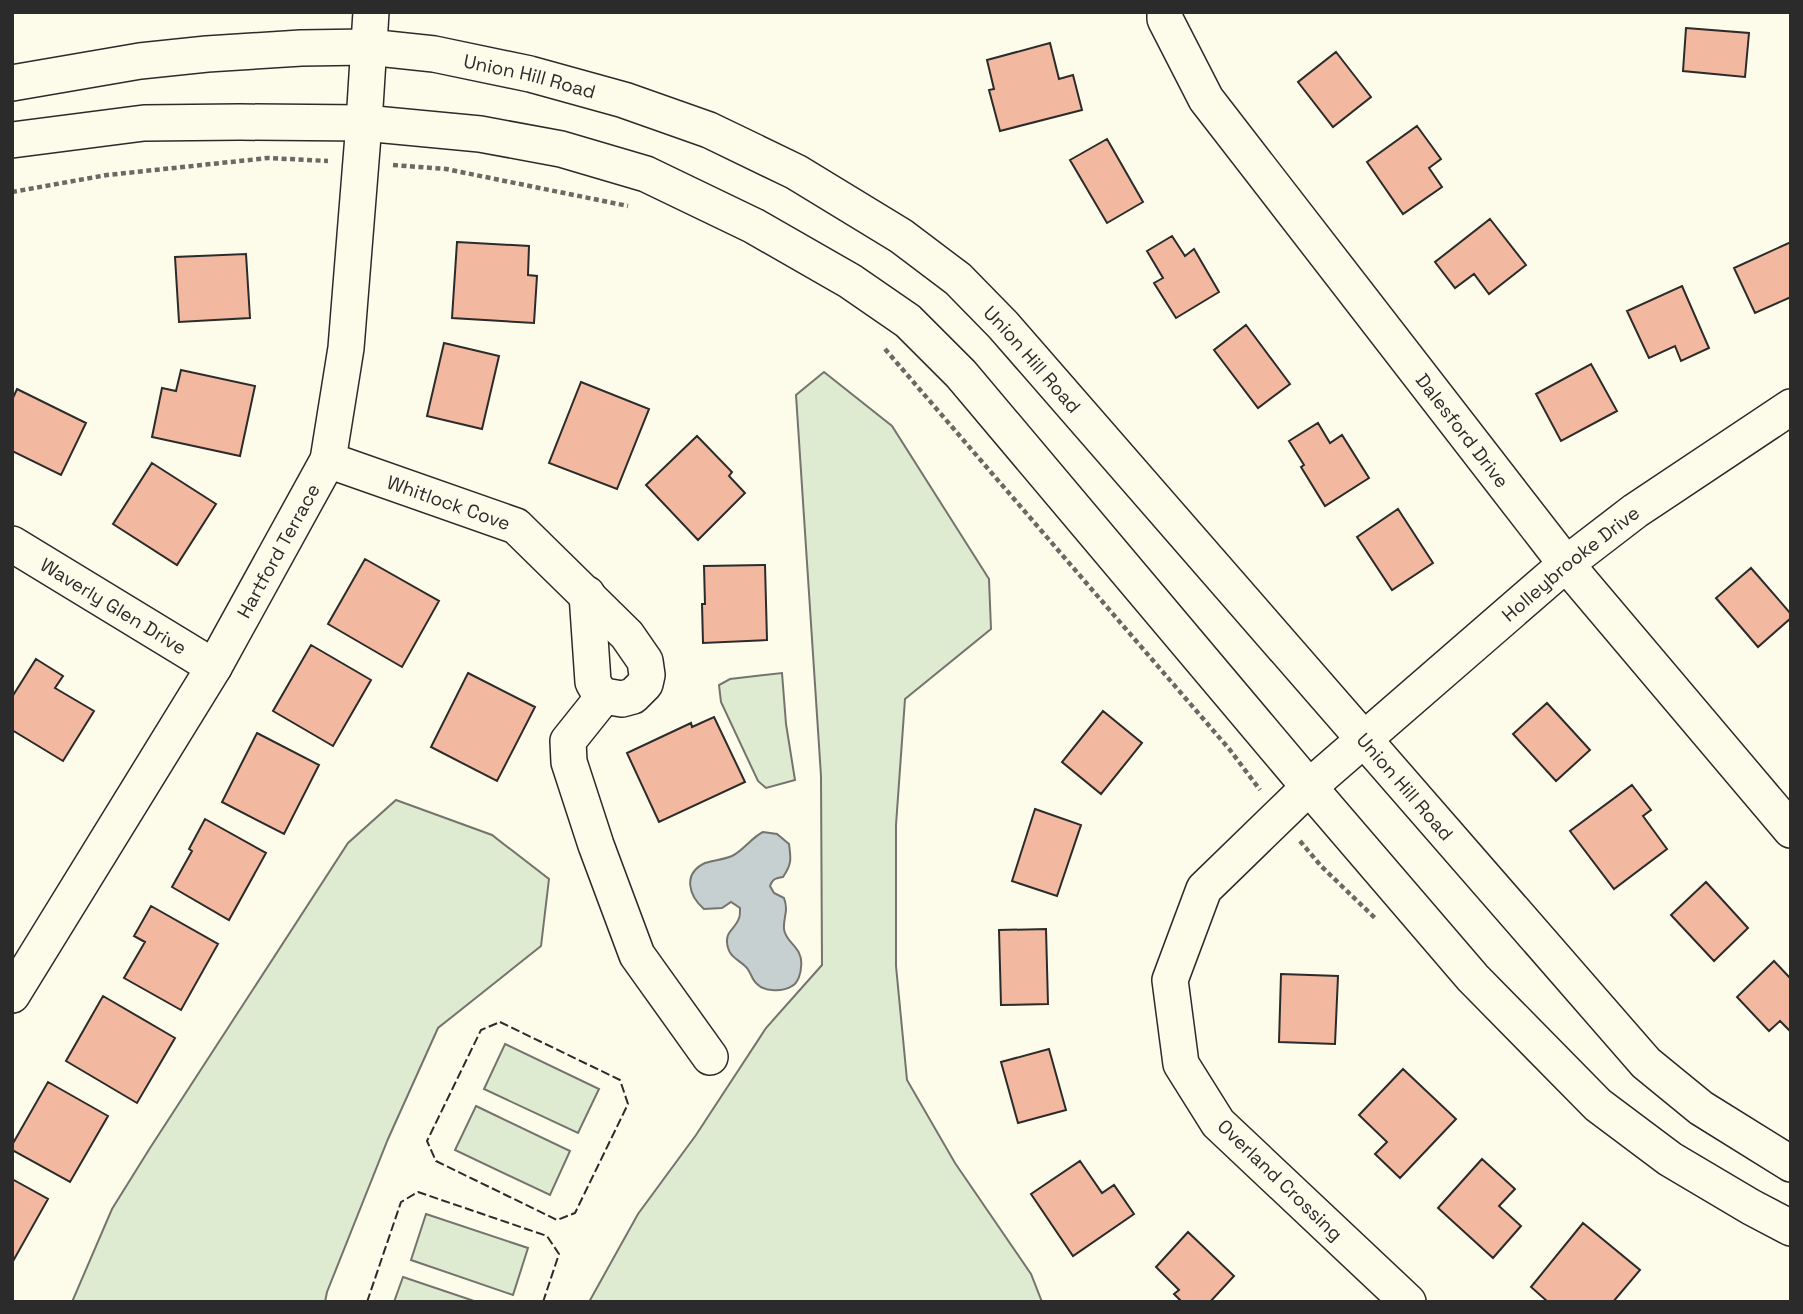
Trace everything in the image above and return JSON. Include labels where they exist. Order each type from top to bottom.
[{"type":"street","name":"Hartford Terrace","points":[[12,995],[214,667],[328,460],[346,348],[371,12]]},
{"type":"street","name":"Dalesford Drive","points":[[1165,12],[1206,99],[1566,564],[1791,830]]},
{"type":"street","name":"Union Hill Road","points":[[12,83],[140,61],[207,54],[368,47],[434,54],[530,74],[624,100],[709,130],[796,172],[901,236],[958,279],[1003,326],[1646,1063],[1701,1108],[1791,1164]]},
{"type":"street","points":[[12,140],[144,123],[364,123],[480,134],[561,149],[646,174],[754,226],[850,281],[908,321],[961,374],[1473,978],[1598,1105],[1670,1159],[1791,1228]]},
{"type":"street","name":"Holleybrooke Drive","points":[[1365,740],[1566,564],[1635,511],[1791,407]]},
{"type":"street","name":"Whitlock Cove","points":[[328,460],[516,526],[587,594],[626,635],[645,661],[645,684],[633,696],[622,699],[604,696]]},
{"type":"street","name":"Waverly Glen Drive","points":[[12,544],[214,667]]},
{"type":"street","points":[[587,594],[593,682],[604,696],[568,741],[569,762],[596,845],[637,955],[710,1057]]},
{"type":"street","name":"Overland Crossing","points":[[1365,740],[1309,787],[1204,889],[1170,980],[1181,1063],[1218,1123],[1409,1302]]},
{"type":"path","points":[[12,192],[107,175],[268,158],[446,169],[633,207]]},
{"type":"path","points":[[880,342],[1230,750],[1321,866],[1380,923]]},
{"type":"green space","points":[[824,372],[892,426],[989,579],[991,629],[905,699],[896,825],[896,966],[907,1080],[955,1163],[1031,1274],[1042,1302],[589,1302],[638,1214],[696,1135],[766,1028],[822,965],[821,776],[796,395]]},
{"type":"green space","points":[[782,673],[786,724],[795,780],[766,788],[758,781],[721,702],[719,685],[730,679]]},
{"type":"green space","points":[[396,800],[492,835],[549,879],[541,946],[438,1028],[388,1139],[325,1302],[72,1302],[112,1209],[150,1148],[348,843]]},
{"type":"green space","points":[[505,1044],[599,1089],[578,1133],[484,1089]]},
{"type":"green space","points":[[476,1106],[570,1151],[550,1195],[455,1150]]},
{"type":"green space","points":[[426,1214],[528,1248],[513,1295],[411,1260]]},
{"type":"green space","points":[[403,1277],[477,1302],[394,1302]]},
{"type":"shaded area","points":[[763,832],[777,834],[789,844],[788,868],[783,877],[775,879],[770,886],[774,893],[784,898],[785,934],[801,960],[796,983],[779,990],[765,989],[757,984],[747,968],[729,951],[727,938],[738,921],[740,908],[731,902],[722,908],[704,909],[695,898],[690,885],[693,873],[698,868],[705,863],[732,856]]},
{"type":"building","points":[[1686,28],[1749,33],[1745,77],[1683,71]]},
{"type":"building","points":[[1050,43],[1059,79],[1073,75],[1082,110],[1000,131],[989,90],[994,89],[987,60]]},
{"type":"building","points":[[1336,52],[1371,97],[1333,127],[1298,82]]},
{"type":"building","points":[[1417,126],[1441,159],[1429,168],[1442,187],[1403,214],[1367,162]]},
{"type":"building","points":[[1107,139],[1143,202],[1107,223],[1070,160]]},
{"type":"building","points":[[1490,219],[1526,265],[1489,294],[1474,274],[1455,288],[1435,262]]},
{"type":"building","points":[[1172,236],[1185,256],[1194,249],[1219,292],[1176,318],[1154,283],[1163,278],[1147,251]]},
{"type":"building","points":[[457,242],[529,246],[528,275],[537,276],[534,323],[452,318]]},
{"type":"building","points":[[1791,242],[1791,297],[1755,313],[1734,268]]},
{"type":"building","points":[[246,254],[250,318],[179,322],[175,257]]},
{"type":"building","points":[[1682,286],[1709,348],[1681,361],[1675,346],[1649,358],[1627,311]]},
{"type":"building","points":[[1246,325],[1290,384],[1258,408],[1214,350]]},
{"type":"building","points":[[444,343],[499,356],[482,429],[427,416]]},
{"type":"building","points":[[1591,364],[1617,411],[1561,441],[1536,394]]},
{"type":"building","points":[[181,370],[255,386],[240,456],[152,437],[162,388],[176,391]]},
{"type":"building","points":[[581,382],[649,409],[617,489],[549,463]]},
{"type":"building","points":[[17,389],[86,423],[61,475],[12,451],[12,400]]},
{"type":"building","points":[[1318,423],[1330,443],[1342,435],[1369,478],[1325,506],[1289,441]]},
{"type":"building","points":[[697,436],[732,472],[729,476],[745,493],[698,540],[646,485]]},
{"type":"building","points":[[152,463],[216,504],[177,565],[113,524]]},
{"type":"building","points":[[1398,509],[1433,563],[1392,590],[1357,537]]},
{"type":"building","points":[[365,559],[439,601],[402,667],[328,624]]},
{"type":"building","points":[[765,565],[767,640],[703,643],[704,566]]},
{"type":"building","points":[[1751,568],[1791,614],[1791,618],[1758,647],[1716,598]]},
{"type":"building","points":[[311,645],[371,680],[333,746],[273,711]]},
{"type":"building","points":[[36,659],[63,676],[55,688],[94,711],[63,761],[12,730],[12,697]]},
{"type":"building","points":[[468,673],[535,707],[497,781],[431,747]]},
{"type":"building","points":[[1547,703],[1590,750],[1556,781],[1513,734]]},
{"type":"building","points":[[1103,711],[1142,743],[1101,794],[1062,762]]},
{"type":"building","points":[[714,717],[745,782],[659,822],[627,753],[691,723],[692,727]]},
{"type":"building","points":[[257,733],[319,765],[284,834],[222,802]]},
{"type":"building","points":[[1632,785],[1651,810],[1643,816],[1667,849],[1614,889],[1570,831]]},
{"type":"building","points":[[1035,809],[1081,825],[1057,896],[1012,881]]},
{"type":"building","points":[[205,819],[266,853],[229,920],[172,887],[192,851],[189,849]]},
{"type":"building","points":[[1706,882],[1748,928],[1714,961],[1671,915]]},
{"type":"building","points":[[151,906],[218,944],[181,1010],[124,978],[145,942],[134,936]]},
{"type":"building","points":[[1046,929],[1048,1004],[1001,1005],[999,930]]},
{"type":"building","points":[[1774,961],[1791,979],[1791,1032],[1780,1021],[1769,1031],[1737,997]]},
{"type":"building","points":[[1281,974],[1338,976],[1335,1044],[1279,1042]]},
{"type":"building","points":[[103,996],[175,1038],[137,1103],[66,1061]]},
{"type":"building","points":[[1049,1049],[1066,1110],[1018,1123],[1001,1062]]},
{"type":"building","points":[[1403,1069],[1456,1119],[1400,1178],[1375,1154],[1387,1142],[1359,1115]]},
{"type":"building","points":[[48,1082],[108,1116],[70,1182],[12,1150],[12,1145]]},
{"type":"building","points":[[1482,1159],[1515,1189],[1499,1206],[1521,1226],[1493,1258],[1438,1208]]},
{"type":"building","points":[[1080,1161],[1102,1193],[1114,1185],[1134,1214],[1073,1256],[1031,1194]]},
{"type":"building","points":[[12,1179],[48,1199],[12,1263]]},
{"type":"building","points":[[1583,1223],[1640,1270],[1613,1302],[1548,1302],[1531,1287]]},
{"type":"building","points":[[1188,1232],[1234,1276],[1210,1302],[1182,1302],[1174,1294],[1179,1290],[1156,1267]]},
{"type":"fence","points":[[500,1022],[620,1080],[628,1104],[575,1213],[557,1220],[436,1161],[427,1141],[481,1030],[500,1022]]},
{"type":"fence","points":[[367,1302],[401,1202],[418,1192],[547,1236],[559,1254],[543,1302]]}]
